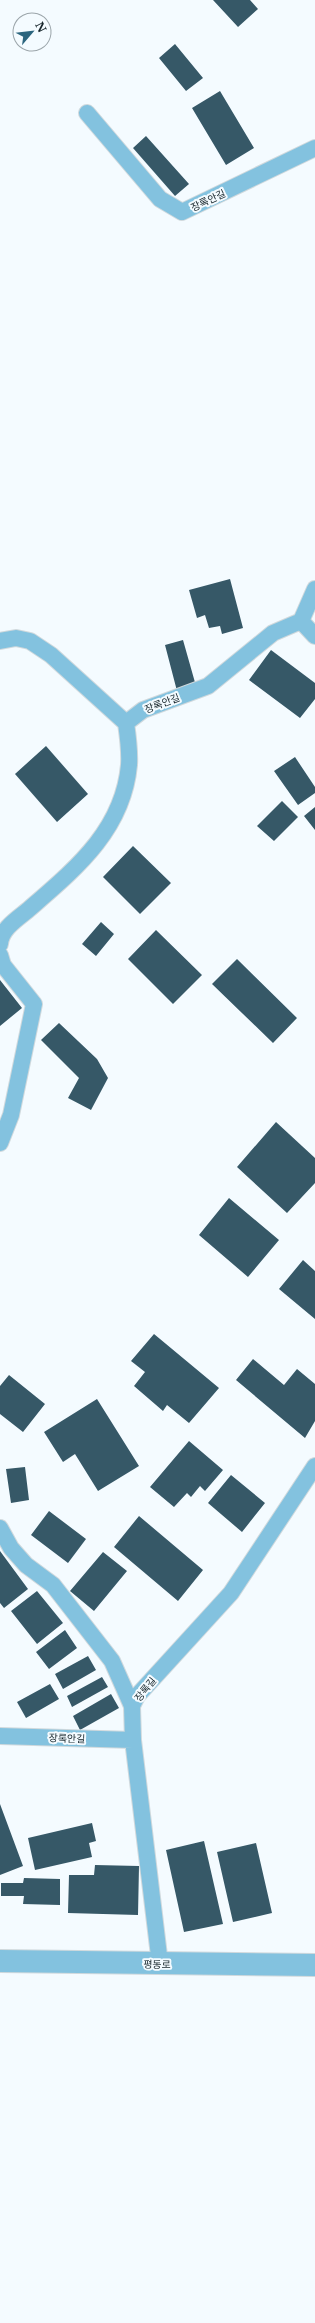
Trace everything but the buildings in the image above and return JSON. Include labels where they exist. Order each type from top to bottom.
[{"type":"street","name":"평동로","points":[[0,1961],[315,1965]]},
{"type":"lane","name":"장록안길","points":[[87,113],[160,199],[182,212],[315,148]]},
{"type":"lane","points":[[315,589],[301,622],[315,636]]},
{"type":"lane","name":"장록안길","points":[[126,723],[143,710],[208,686],[273,633],[301,622]]},
{"type":"lane","points":[[0,641],[16,638],[30,641],[51,655],[126,723],[129,765],[123,793],[111,824],[80,866],[11,924],[1,936],[0,944]]},
{"type":"lane","points":[[0,955],[3,964],[34,1004],[11,1115],[0,1143]]},
{"type":"lane","name":"장록길","points":[[160,1964],[133,1740],[132,1706],[142,1690],[231,1593],[315,1466]]},
{"type":"lane","points":[[0,1528],[11,1548],[26,1565],[53,1585],[112,1661],[132,1706]]},
{"type":"lane","name":"장록안길","points":[[0,1736],[133,1740]]}]
